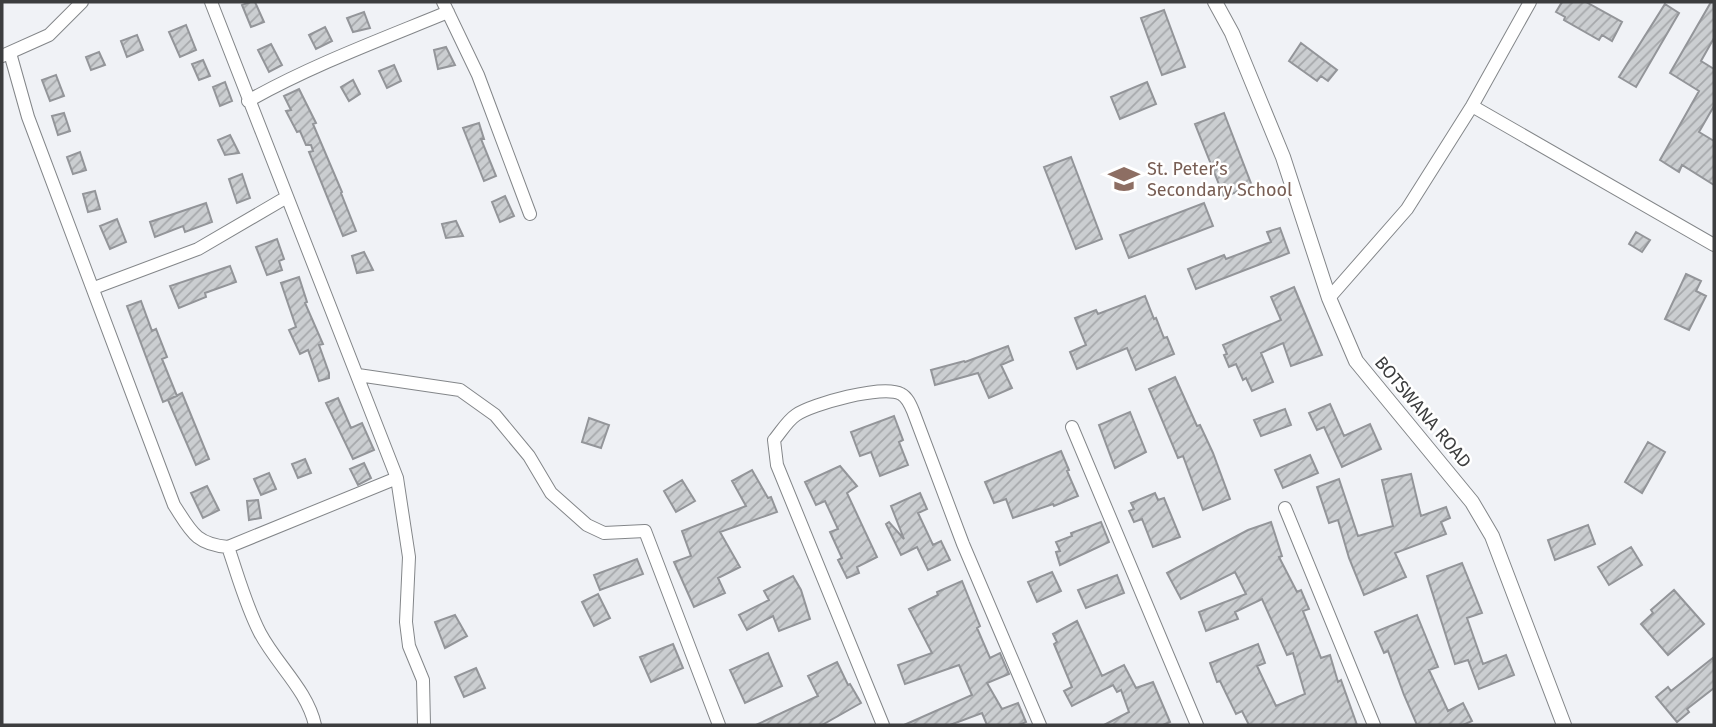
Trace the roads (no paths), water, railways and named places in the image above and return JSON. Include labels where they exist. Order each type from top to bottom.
[{"type":"street","points":[[82,2],[70,17],[49,35],[6,55],[174,505],[204,543],[228,547],[397,478]]},
{"type":"street","points":[[211,2],[397,478],[409,557],[406,622],[409,646],[423,680],[424,725]]},
{"type":"street","name":"BOTSWANA ROAD","points":[[1215,2],[1232,33],[1283,157],[1329,298],[1356,361],[1472,502],[1492,536],[1564,725]]},
{"type":"street","points":[[1329,298],[1407,209],[1472,106],[1530,2]]},
{"type":"street","points":[[248,101],[278,83],[446,7],[478,75],[530,214]]},
{"type":"street","points":[[1472,106],[1714,245]]},
{"type":"street","points":[[94,288],[198,249],[287,197]]},
{"type":"street","points":[[358,375],[460,390],[495,415],[528,456],[551,493],[587,525],[604,533],[645,531],[719,725]]},
{"type":"street","points":[[883,725],[777,465],[774,440],[794,417],[816,404],[885,392],[898,392],[906,398],[913,411],[963,544],[1040,725]]},
{"type":"street","points":[[1072,427],[1197,725]]},
{"type":"street","points":[[1285,508],[1374,725]]},
{"type":"street","points":[[228,547],[261,634],[311,706],[315,725]]},
{"type":"place","name":"St. Peter’s Secondary School","points":[[1124,179]]}]
